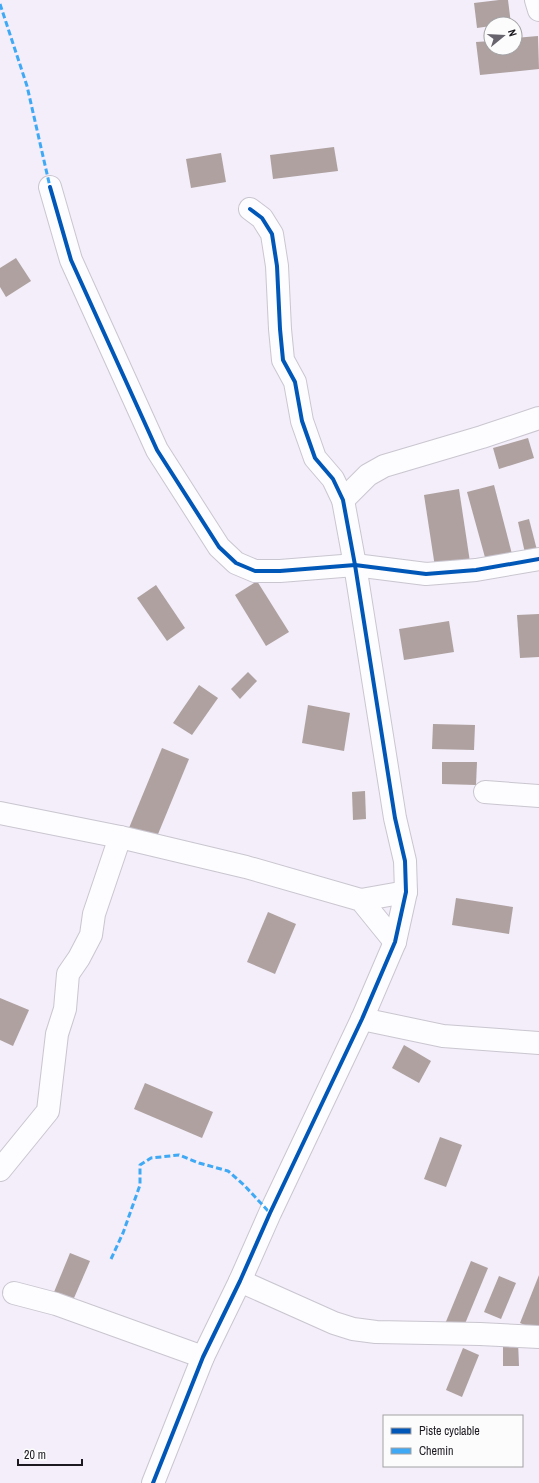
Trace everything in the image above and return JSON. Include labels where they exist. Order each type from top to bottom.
[{"type":"street","points":[[536,0],[539,10]]},
{"type":"street","points":[[50,187],[71,260],[157,450],[219,547],[236,563],[255,571],[355,565],[426,574],[476,570],[539,559]]},
{"type":"street","points":[[153,1483],[203,1358],[240,1282],[270,1213],[362,1019],[395,942],[406,892],[405,861],[396,818],[343,500],[333,479],[315,458],[302,421],[295,382],[283,360],[277,266],[272,234],[262,218],[250,209]]},
{"type":"street","points":[[343,500],[368,475],[384,466],[482,438],[539,418]]},
{"type":"street","points":[[484,792],[539,796]]},
{"type":"street","points":[[0,813],[120,837],[246,867],[361,900],[406,892]]},
{"type":"street","points":[[0,1170],[48,1111],[58,1034],[65,1009],[68,974],[79,958],[91,935],[94,914],[120,837]]},
{"type":"street","points":[[361,900],[395,942]]},
{"type":"street","points":[[362,1019],[443,1036],[539,1043]]},
{"type":"street","points":[[240,1282],[334,1323],[353,1329],[376,1332],[465,1333],[539,1337]]},
{"type":"street","points":[[5,1292],[56,1304],[203,1358]]},
{"type":"building","points":[[508,0],[510,16],[483,16],[483,27],[477,28],[474,3]]},
{"type":"building","points":[[538,36],[539,69],[480,75],[476,42],[483,42],[483,56],[523,56],[523,37]]},
{"type":"building","points":[[334,147],[338,171],[273,179],[270,155]]},
{"type":"building","points":[[221,153],[226,182],[191,188],[186,159]]},
{"type":"building","points":[[16,258],[31,281],[6,297],[0,287],[0,268]]},
{"type":"building","points":[[528,438],[534,458],[499,469],[493,448]]},
{"type":"building","points":[[494,485],[512,554],[486,561],[467,492]]},
{"type":"building","points":[[459,489],[470,562],[435,567],[424,495]]},
{"type":"building","points":[[529,519],[537,550],[525,553],[518,522]]},
{"type":"building","points":[[257,581],[289,632],[266,646],[235,595]]},
{"type":"building","points":[[156,585],[185,628],[167,641],[137,598]]},
{"type":"building","points":[[539,614],[539,657],[520,658],[517,615]]},
{"type":"building","points":[[449,621],[454,652],[404,660],[399,629]]},
{"type":"building","points":[[248,672],[257,681],[240,699],[231,689]]},
{"type":"building","points":[[199,685],[218,698],[192,735],[173,723]]},
{"type":"building","points":[[308,705],[350,713],[344,751],[302,743]]},
{"type":"building","points":[[433,724],[475,725],[474,750],[432,749]]},
{"type":"building","points":[[162,748],[189,759],[156,839],[129,828]]},
{"type":"building","points":[[442,762],[477,762],[476,785],[442,784]]},
{"type":"building","points":[[365,791],[366,819],[353,820],[352,792]]},
{"type":"building","points":[[456,898],[513,907],[509,934],[452,925]]},
{"type":"building","points":[[268,912],[296,924],[275,974],[247,962]]},
{"type":"building","points":[[0,998],[29,1010],[13,1046],[0,1040]]},
{"type":"building","points":[[404,1045],[431,1061],[419,1083],[392,1068]]},
{"type":"building","points":[[145,1083],[213,1112],[202,1138],[134,1109]]},
{"type":"building","points":[[440,1137],[462,1145],[446,1187],[424,1179]]},
{"type":"building","points":[[70,1253],[90,1261],[71,1305],[52,1297]]},
{"type":"building","points":[[471,1261],[488,1268],[462,1331],[445,1324]]},
{"type":"building","points":[[539,1275],[539,1331],[520,1323]]},
{"type":"building","points":[[499,1276],[516,1283],[501,1319],[484,1312]]},
{"type":"building","points":[[503,1341],[518,1341],[519,1366],[503,1366]]},
{"type":"building","points":[[463,1348],[479,1355],[462,1397],[446,1390]]},
{"type":"marked path","points":[[0,4],[27,86],[50,187]]},
{"type":"marked path","points":[[111,1259],[123,1233],[140,1185],[140,1165],[151,1158],[179,1155],[199,1163],[228,1171],[244,1185],[270,1213]]},
{"type":"cycle path","points":[[50,187],[71,260],[157,450],[219,547],[236,563],[255,571],[280,571],[355,565],[426,574],[476,570],[539,559]]},
{"type":"cycle path","points":[[153,1483],[203,1357],[362,1019],[395,942],[406,892],[405,861],[395,818],[355,565],[343,500],[333,479],[315,458],[302,421],[295,382],[283,360],[277,266],[272,234],[262,218],[250,209]]}]
